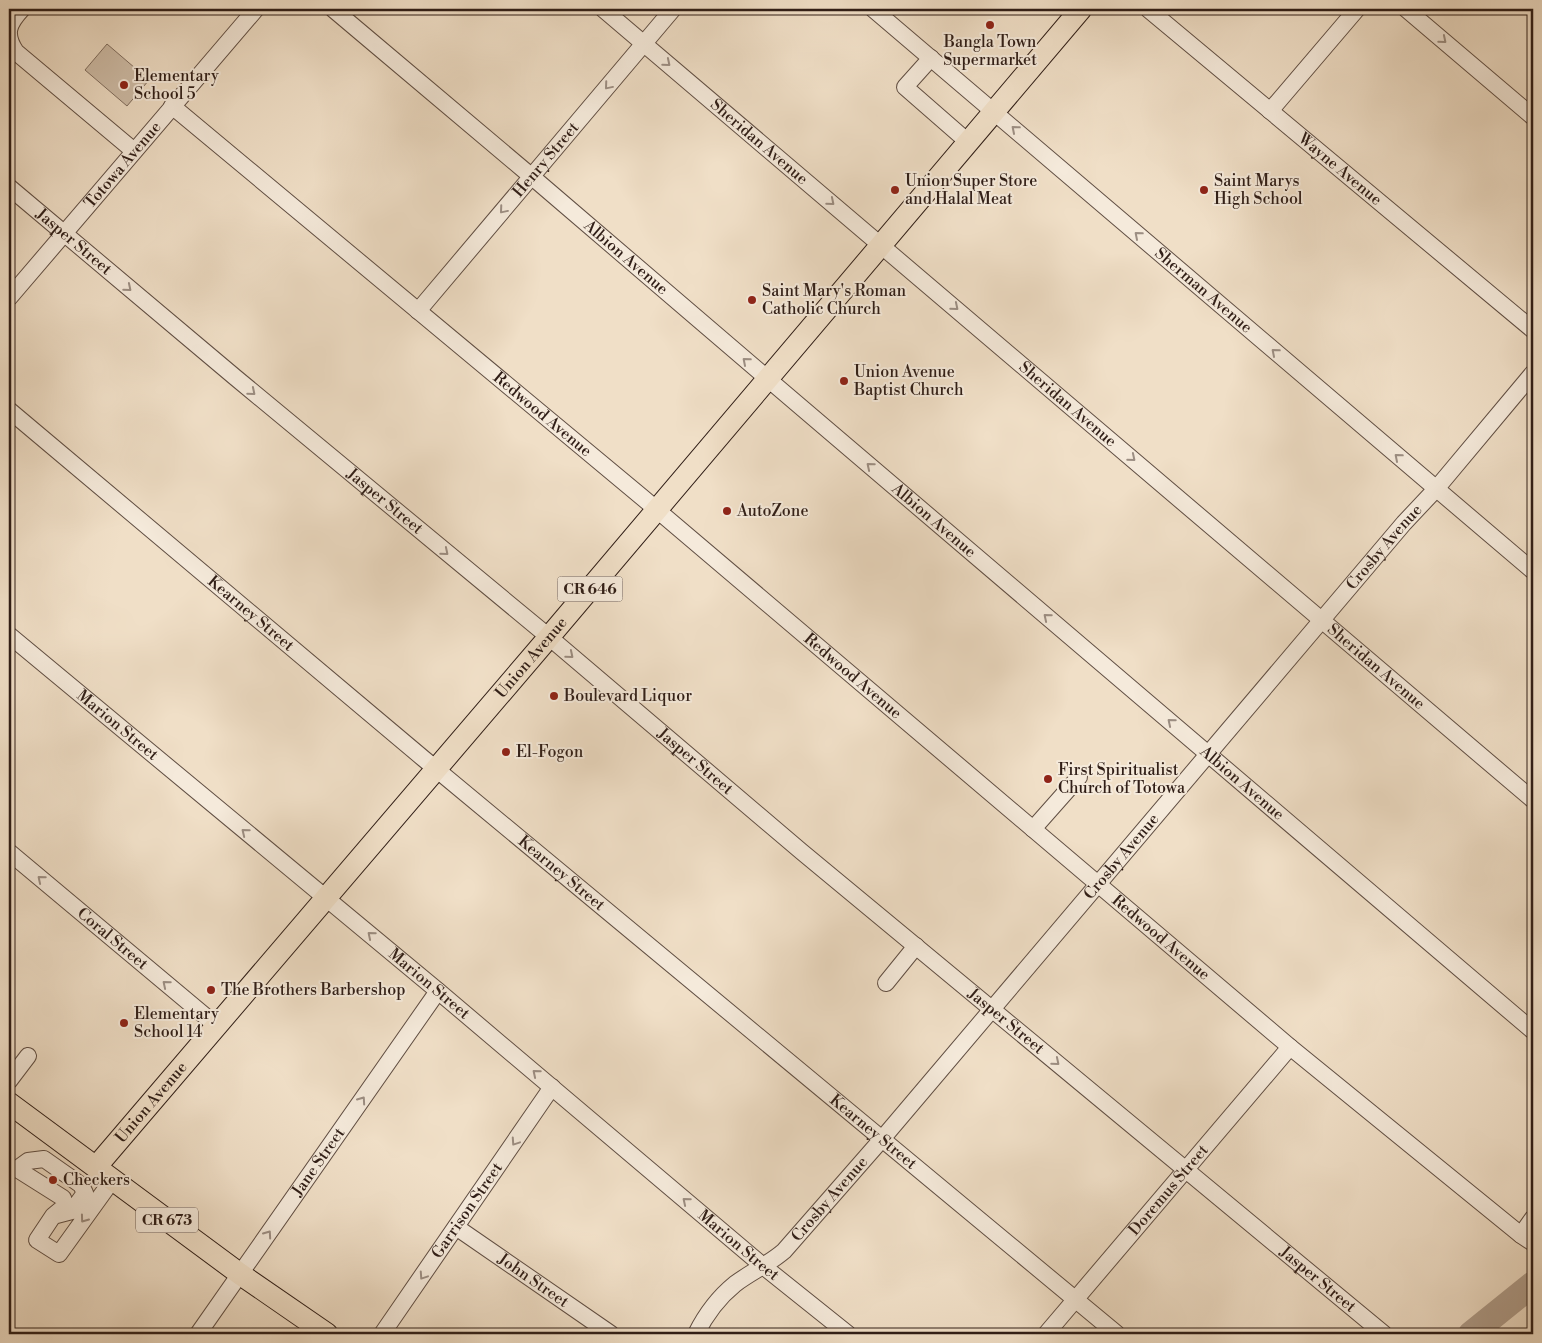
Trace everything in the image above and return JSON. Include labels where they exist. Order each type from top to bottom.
[{"type":"main road","name":"Union Avenue","points":[[105,1173],[216,1026],[549,638],[1081,9]]},
{"type":"main road","name":"CR 673","points":[[9,1103],[240,1274],[327,1334]]},
{"type":"street","points":[[22,9],[13,19],[9,32],[9,38],[16,52],[134,151]]},
{"type":"street","name":"Totowa Avenue","points":[[9,298],[256,9]]},
{"type":"street","name":"Albion Avenue","points":[[333,9],[532,176],[1533,1032]]},
{"type":"street","name":"Sheridan Avenue","points":[[603,9],[1533,800]]},
{"type":"street","name":"Henry Street","points":[[418,311],[673,9]]},
{"type":"street","name":"Sherman Avenue","points":[[873,9],[1533,570]]},
{"type":"street","name":"Wayne Avenue","points":[[1148,9],[1533,330]]},
{"type":"street","points":[[1270,111],[1357,9]]},
{"type":"street","points":[[1406,9],[1533,117]]},
{"type":"street","points":[[931,58],[905,87],[968,142]]},
{"type":"street","name":"Redwood Avenue","points":[[172,106],[657,510],[1290,1047],[1527,1239]]},
{"type":"street","name":"Jasper Street","points":[[9,187],[916,946],[1384,1334]]},
{"type":"street","name":"Crosby Avenue","points":[[696,1334],[725,1293],[784,1251],[882,1139],[1533,373]]},
{"type":"street","name":"Kearney Street","points":[[9,410],[436,769],[1117,1334]]},
{"type":"street","name":"Marion Street","points":[[9,635],[218,810],[327,898],[764,1266],[848,1334]]},
{"type":"street","points":[[1033,828],[1079,777]]},
{"type":"street","name":"Coral Street","points":[[9,852],[216,1026]]},
{"type":"street","points":[[886,983],[916,946]]},
{"type":"street","name":"Jane Street","points":[[198,1334],[438,991]]},
{"type":"street","name":"Doremus Street","points":[[1046,1334],[1290,1047]]},
{"type":"street","points":[[9,1081],[28,1056]]},
{"type":"street","name":"Garrison Street","points":[[382,1334],[552,1087]]},
{"type":"street","points":[[13,1168],[28,1161],[44,1159],[81,1185],[85,1194],[72,1211],[52,1216]]},
{"type":"street","points":[[13,1168],[63,1198],[65,1206],[52,1216],[37,1240],[59,1254],[105,1173]]},
{"type":"street","points":[[1527,1239],[1533,1218]]},
{"type":"street","name":"John Street","points":[[456,1227],[611,1334]]},
{"type":"shaded area","points":[[107,44],[149,80],[127,106],[85,70]]},
{"type":"waterway","points":[[1471,1334],[1533,1284]]},
{"type":"place","name":"Bangla Town Supermarket","points":[[990,25]]},
{"type":"place","name":"Elementary School 5","points":[[124,85]]},
{"type":"place","name":"Union Super Store and Halal Meat","points":[[895,190]]},
{"type":"place","name":"Saint Marys High School","points":[[1204,190]]},
{"type":"place","name":"Saint Mary's Roman Catholic Church","points":[[752,300]]},
{"type":"place","name":"Union Avenue Baptist Church","points":[[844,381]]},
{"type":"place","name":"AutoZone","points":[[727,511]]},
{"type":"place","name":"Boulevard Liquor","points":[[554,696]]},
{"type":"place","name":"El-Fogon","points":[[506,752]]},
{"type":"place","name":"First Spiritualist Church of Totowa","points":[[1048,779]]},
{"type":"place","name":"The Brothers Barbershop","points":[[211,990]]},
{"type":"place","name":"Elementary School 14","points":[[124,1023]]},
{"type":"place","name":"Checkers","points":[[53,1180]]}]
